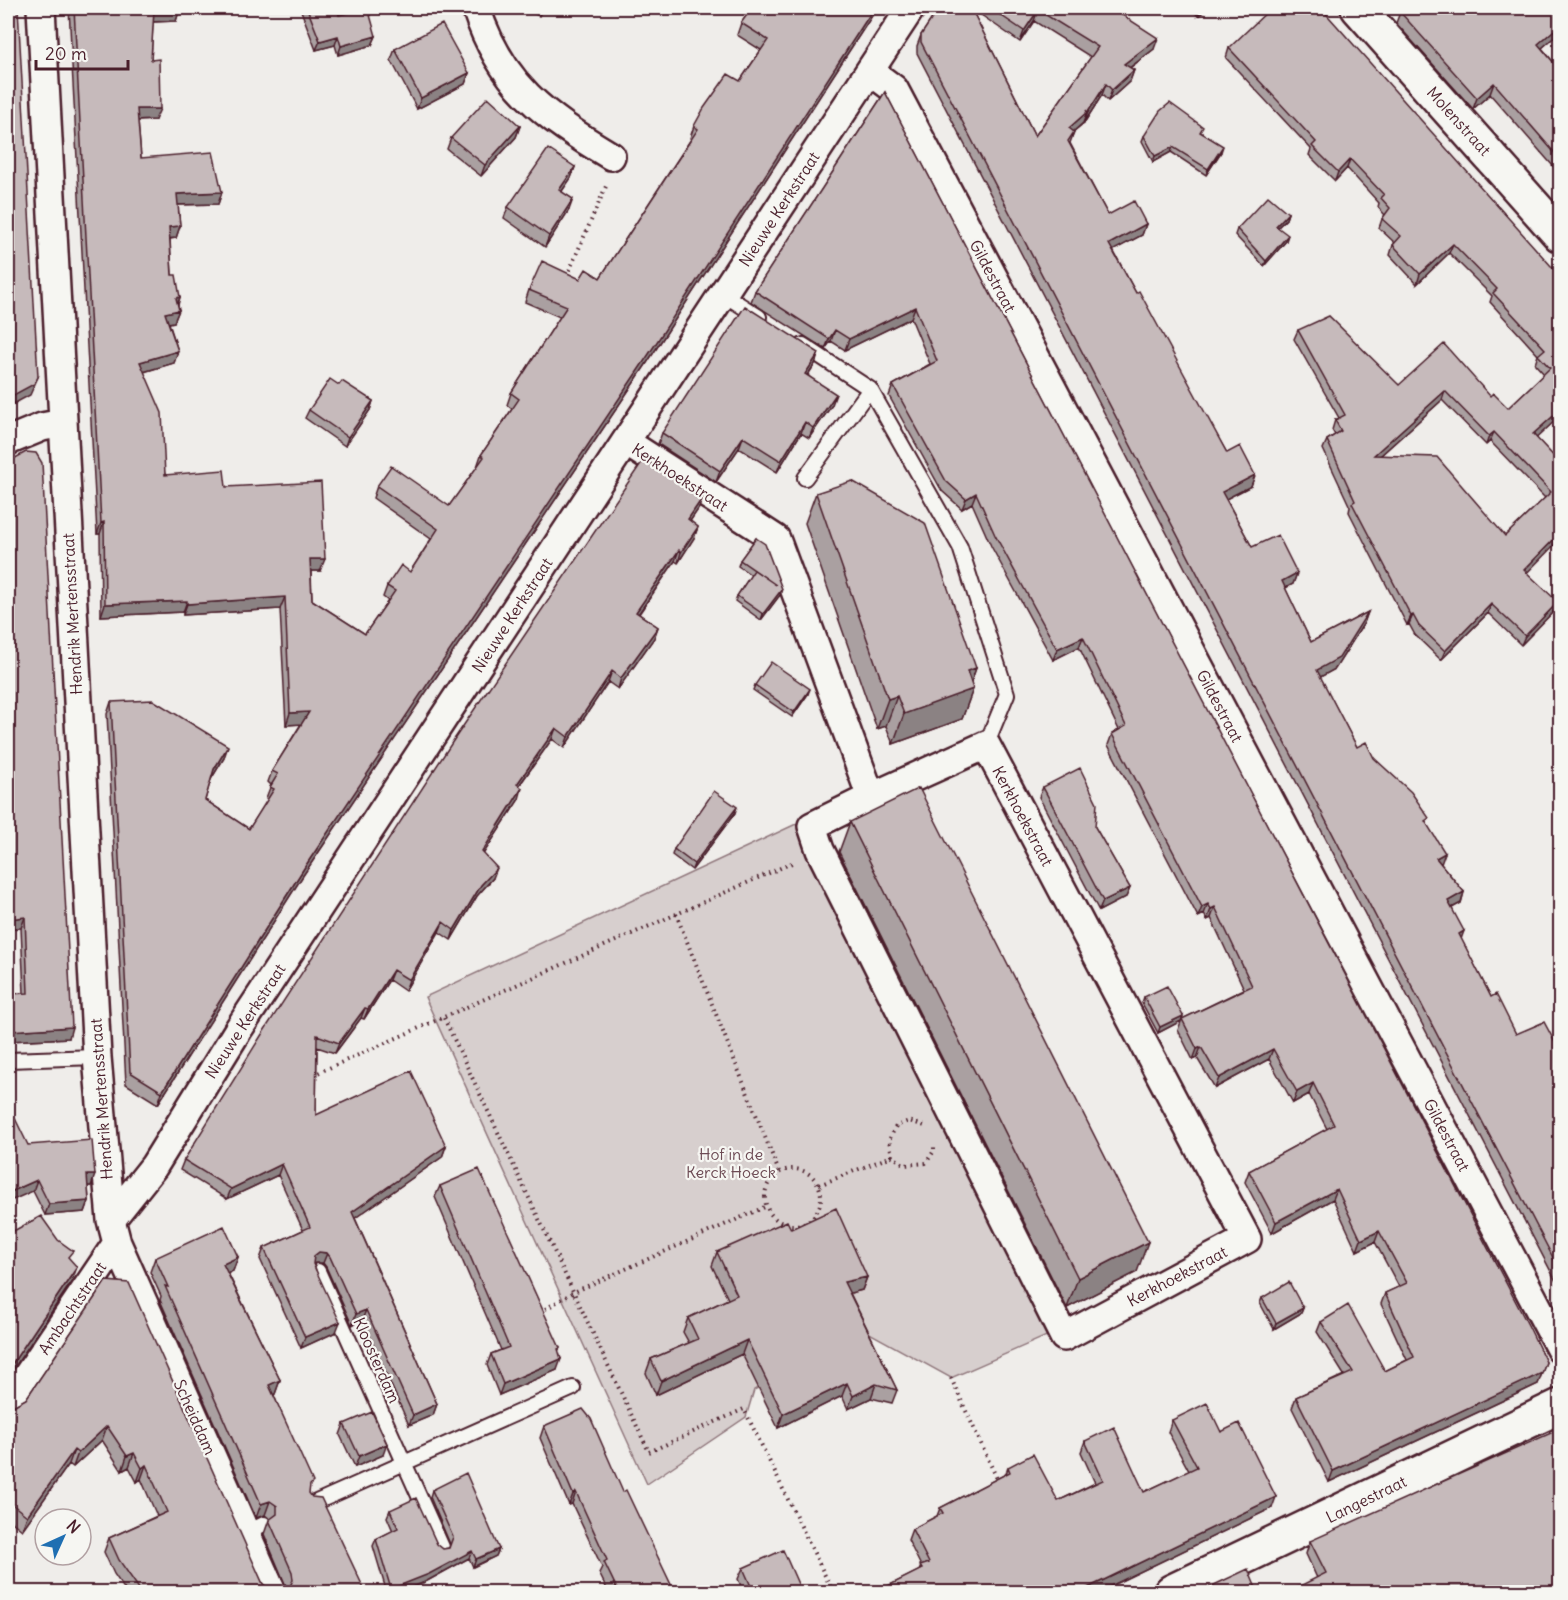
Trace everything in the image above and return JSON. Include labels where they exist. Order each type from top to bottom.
[{"type":"main road","name":"Molenstraat","points":[[1358,8],[1560,236]]},
{"type":"main road","name":"Langestraat","points":[[1171,1593],[1560,1406]]},
{"type":"street","name":"Hendrik Mertensstraat","points":[[41,8],[97,1057],[114,1231]]},
{"type":"street","points":[[476,8],[485,35],[507,75],[542,111],[611,156]]},
{"type":"street","name":"Nieuwe Kerkstraat","points":[[114,1231],[238,1030],[911,8]]},
{"type":"street","name":"Gildestraat","points":[[870,71],[894,89],[1560,1349]]},
{"type":"street","points":[[8,441],[42,427],[63,423]]},
{"type":"street","name":"Kerkhoekstraat","points":[[626,442],[776,539],[871,797]]},
{"type":"street","name":"Kerkhoekstraat","points":[[986,745],[1247,1239],[1064,1337],[944,1126],[820,850],[812,826],[871,797],[986,745]]},
{"type":"street","name":"Ambachtstraat","points":[[8,1404],[114,1231]]},
{"type":"street","name":"Scheiddam","points":[[114,1231],[255,1528],[272,1593]]},
{"type":"lane","points":[[723,294],[772,325]]},
{"type":"lane","points":[[792,338],[870,389],[960,547],[1007,694],[986,745]]},
{"type":"lane","points":[[806,478],[870,389]]},
{"type":"lane","points":[[8,1060],[97,1057]]},
{"type":"lane","name":"Kloosterdam","points":[[318,1271],[442,1547]]},
{"type":"lane","points":[[312,1504],[573,1388]]},
{"type":"path","points":[[563,285],[617,161],[611,156]]},
{"type":"path","points":[[313,1074],[820,850]]},
{"type":"path","points":[[676,914],[779,1172]]},
{"type":"path","points":[[444,1018],[649,1452],[744,1409],[833,1593]]},
{"type":"path","points":[[909,1121],[944,1126],[934,1151],[926,1163],[905,1165],[892,1156],[890,1140],[896,1126],[909,1121]]},
{"type":"path","points":[[819,1185],[892,1156]]},
{"type":"path","points":[[788,1169],[807,1172],[819,1185],[822,1194],[818,1212],[804,1223],[795,1225],[778,1220],[767,1206],[765,1197],[767,1187],[779,1172],[788,1169]]},
{"type":"path","points":[[544,1324],[539,1313],[574,1292],[767,1206]]},
{"type":"path","points":[[951,1378],[1000,1485]]},
{"type":"green space","name":"Hof in de Kerck Hoeck","points":[[796,824],[1049,1335],[951,1378],[866,1331],[754,1390],[746,1417],[647,1484],[425,997]]},
{"type":"building","points":[[8,8],[18,8],[38,377],[34,384],[8,398]]},
{"type":"building","points":[[74,8],[180,8],[154,10],[151,60],[159,59],[160,109],[137,109],[141,158],[213,152],[222,192],[177,194],[180,226],[169,227],[172,275],[176,275],[180,297],[176,298],[179,310],[165,313],[178,351],[140,362],[162,413],[165,475],[224,470],[226,487],[321,482],[325,559],[310,559],[312,600],[365,634],[395,591],[387,586],[401,565],[410,572],[438,529],[377,486],[391,466],[449,506],[484,457],[481,455],[519,399],[511,393],[567,306],[529,290],[542,261],[580,279],[586,269],[600,278],[698,129],[694,126],[728,74],[740,81],[768,40],[741,23],[752,8],[874,8],[649,354],[306,865],[162,1092],[130,1072],[111,702],[153,700],[228,746],[214,769],[205,800],[249,829],[274,789],[270,787],[278,774],[272,771],[309,712],[290,713],[285,597],[187,604],[187,601],[105,604],[104,522],[101,523]]},
{"type":"building","points":[[307,8],[337,8],[339,15],[368,8],[376,36],[341,46],[338,36],[320,41]]},
{"type":"building","points":[[939,8],[971,8],[1035,136],[1098,47],[1038,10],[1024,31],[990,8],[1114,8],[1158,38],[1124,64],[1134,70],[1112,90],[1106,84],[1088,112],[1086,110],[1087,112],[1069,128],[1074,132],[1068,141],[1108,215],[1134,201],[1146,224],[1109,244],[1136,293],[1139,291],[1227,453],[1240,446],[1255,475],[1222,492],[1252,547],[1278,535],[1297,573],[1282,581],[1311,642],[1368,612],[1339,658],[1317,670],[1357,747],[1366,742],[1374,758],[1411,792],[1429,818],[1425,821],[1445,853],[1436,858],[1464,892],[1448,901],[1464,931],[1459,934],[1491,997],[1496,994],[1516,1034],[1544,1022],[1560,1052],[1560,1271],[921,42],[921,35]]},
{"type":"building","points":[[1271,8],[1321,8],[1560,276],[1560,410],[1533,434],[1560,463],[1560,533],[1524,570],[1558,602],[1525,636],[1491,604],[1445,651],[1419,626],[1413,615],[1411,616],[1352,503],[1355,501],[1327,440],[1341,431],[1335,420],[1345,415],[1298,330],[1329,316],[1399,385],[1444,344],[1490,396],[1493,393],[1508,408],[1550,368],[1538,355],[1545,349],[1493,293],[1497,289],[1453,244],[1420,274],[1393,245],[1401,236],[1382,219],[1390,208],[1381,198],[1384,195],[1350,159],[1338,172],[1312,146],[1316,142],[1229,48]],"holes":[[[1445,391],[1489,436],[1494,432],[1551,492],[1505,536],[1437,457],[1374,455]]]},
{"type":"building","points":[[1406,8],[1560,8],[1560,25],[1538,44],[1560,70],[1560,159],[1494,83],[1477,98],[1400,12]]},
{"type":"building","points":[[442,24],[469,73],[421,98],[395,49]]},
{"type":"building","points":[[885,92],[1546,1362],[1542,1373],[1333,1471],[1296,1397],[1353,1372],[1321,1322],[1348,1305],[1385,1371],[1414,1357],[1385,1293],[1407,1283],[1379,1231],[1361,1240],[1337,1189],[1276,1222],[1249,1171],[1334,1125],[1313,1083],[1297,1092],[1273,1049],[1219,1078],[1201,1047],[1197,1049],[1182,1019],[1252,986],[1215,907],[1211,909],[1208,904],[1202,907],[1112,734],[1126,726],[1083,637],[1057,649],[995,535],[976,493],[966,499],[946,481],[893,385],[937,361],[915,307],[849,339],[835,330],[829,339],[755,291]]},
{"type":"building","points":[[488,97],[520,126],[485,165],[451,138]]},
{"type":"building","points":[[1170,103],[1203,127],[1200,132],[1223,146],[1208,169],[1173,147],[1155,156],[1144,136],[1160,111]]},
{"type":"building","points":[[548,149],[575,167],[559,190],[573,199],[549,236],[508,207]]},
{"type":"building","points":[[1268,196],[1288,213],[1276,226],[1288,235],[1266,261],[1237,229]]},
{"type":"building","points":[[745,306],[819,353],[805,374],[836,394],[813,428],[805,422],[781,461],[743,437],[720,471],[662,433]]},
{"type":"building","points":[[330,379],[339,385],[342,381],[373,401],[348,437],[309,410]]},
{"type":"building","points":[[26,452],[36,453],[42,463],[72,1027],[8,1031],[8,994],[28,993],[25,917],[8,919],[8,462]]},
{"type":"building","points":[[644,459],[703,497],[688,519],[698,527],[636,612],[658,627],[621,678],[612,671],[568,737],[556,728],[517,784],[522,788],[482,852],[497,868],[481,885],[454,930],[443,922],[409,980],[393,970],[368,1009],[365,1008],[339,1043],[317,1035],[316,1115],[411,1071],[446,1146],[352,1212],[437,1404],[413,1415],[366,1310],[356,1314],[327,1253],[319,1252],[314,1256],[313,1264],[340,1322],[305,1337],[264,1248],[310,1227],[282,1164],[231,1189],[184,1160],[264,1031],[453,741]]},
{"type":"building","points":[[852,481],[925,523],[976,668],[967,671],[973,689],[904,714],[897,696],[888,699],[816,493]]},
{"type":"building","points":[[756,538],[765,544],[782,589],[763,614],[737,596],[754,570],[776,585],[740,560]]},
{"type":"building","points":[[771,662],[810,689],[794,712],[755,685]]},
{"type":"building","points":[[1080,768],[1097,803],[1095,827],[1130,888],[1103,901],[1043,787]]},
{"type":"building","points":[[919,788],[1148,1242],[1078,1278],[850,822]]},
{"type":"building","points":[[714,791],[737,807],[694,864],[674,849]]},
{"type":"building","points":[[1167,986],[1183,1016],[1160,1027],[1144,997]]},
{"type":"building","points":[[8,1104],[28,1145],[92,1140],[95,1175],[87,1175],[89,1201],[49,1204],[37,1180],[8,1193]]},
{"type":"building","points":[[479,1169],[560,1348],[558,1349],[561,1359],[503,1384],[491,1354],[509,1347],[440,1186]]},
{"type":"building","points":[[836,1208],[867,1277],[844,1282],[897,1390],[876,1384],[853,1396],[847,1383],[783,1414],[747,1340],[661,1381],[651,1359],[698,1339],[688,1318],[737,1295],[717,1252],[787,1221],[791,1229]]},
{"type":"building","points":[[41,1216],[58,1240],[73,1251],[68,1257],[77,1267],[8,1370],[8,1234]]},
{"type":"building","points":[[224,1226],[238,1257],[223,1264],[280,1380],[269,1385],[313,1482],[309,1493],[312,1497],[321,1498],[366,1593],[283,1593],[293,1580],[292,1572],[269,1520],[277,1514],[277,1506],[270,1501],[261,1504],[165,1286],[168,1287],[155,1258]]},
{"type":"building","points":[[106,1281],[129,1283],[263,1584],[274,1593],[142,1593],[119,1560],[109,1538],[167,1512],[146,1465],[142,1468],[134,1453],[127,1456],[107,1426],[78,1453],[74,1450],[27,1516],[8,1501],[8,1402],[13,1406],[26,1399]]},
{"type":"building","points":[[1289,1282],[1303,1308],[1276,1323],[1262,1298]]},
{"type":"building","points":[[1207,1403],[1221,1432],[1239,1423],[1276,1497],[1077,1593],[874,1593],[922,1569],[920,1566],[929,1563],[912,1529],[943,1513],[940,1508],[1010,1472],[1008,1467],[1033,1454],[1058,1501],[1103,1480],[1085,1441],[1114,1427],[1144,1492],[1197,1467],[1172,1420]]},
{"type":"building","points":[[583,1409],[591,1419],[623,1492],[626,1490],[675,1593],[619,1593],[604,1562],[607,1560],[576,1492],[573,1494],[544,1426]]},
{"type":"building","points":[[372,1412],[387,1444],[359,1456],[344,1424]]},
{"type":"building","points":[[1560,1429],[1560,1592],[1286,1593],[1326,1573],[1310,1541]]},
{"type":"building","points":[[466,1473],[499,1549],[476,1559],[472,1551],[429,1574],[391,1589],[376,1539],[398,1528],[390,1510],[416,1498],[437,1544],[443,1549],[449,1548],[453,1537],[432,1490]]},
{"type":"building","points":[[783,1550],[802,1593],[754,1593],[743,1568]]},
{"type":"building","points":[[1248,1569],[1258,1593],[1197,1593]]}]
